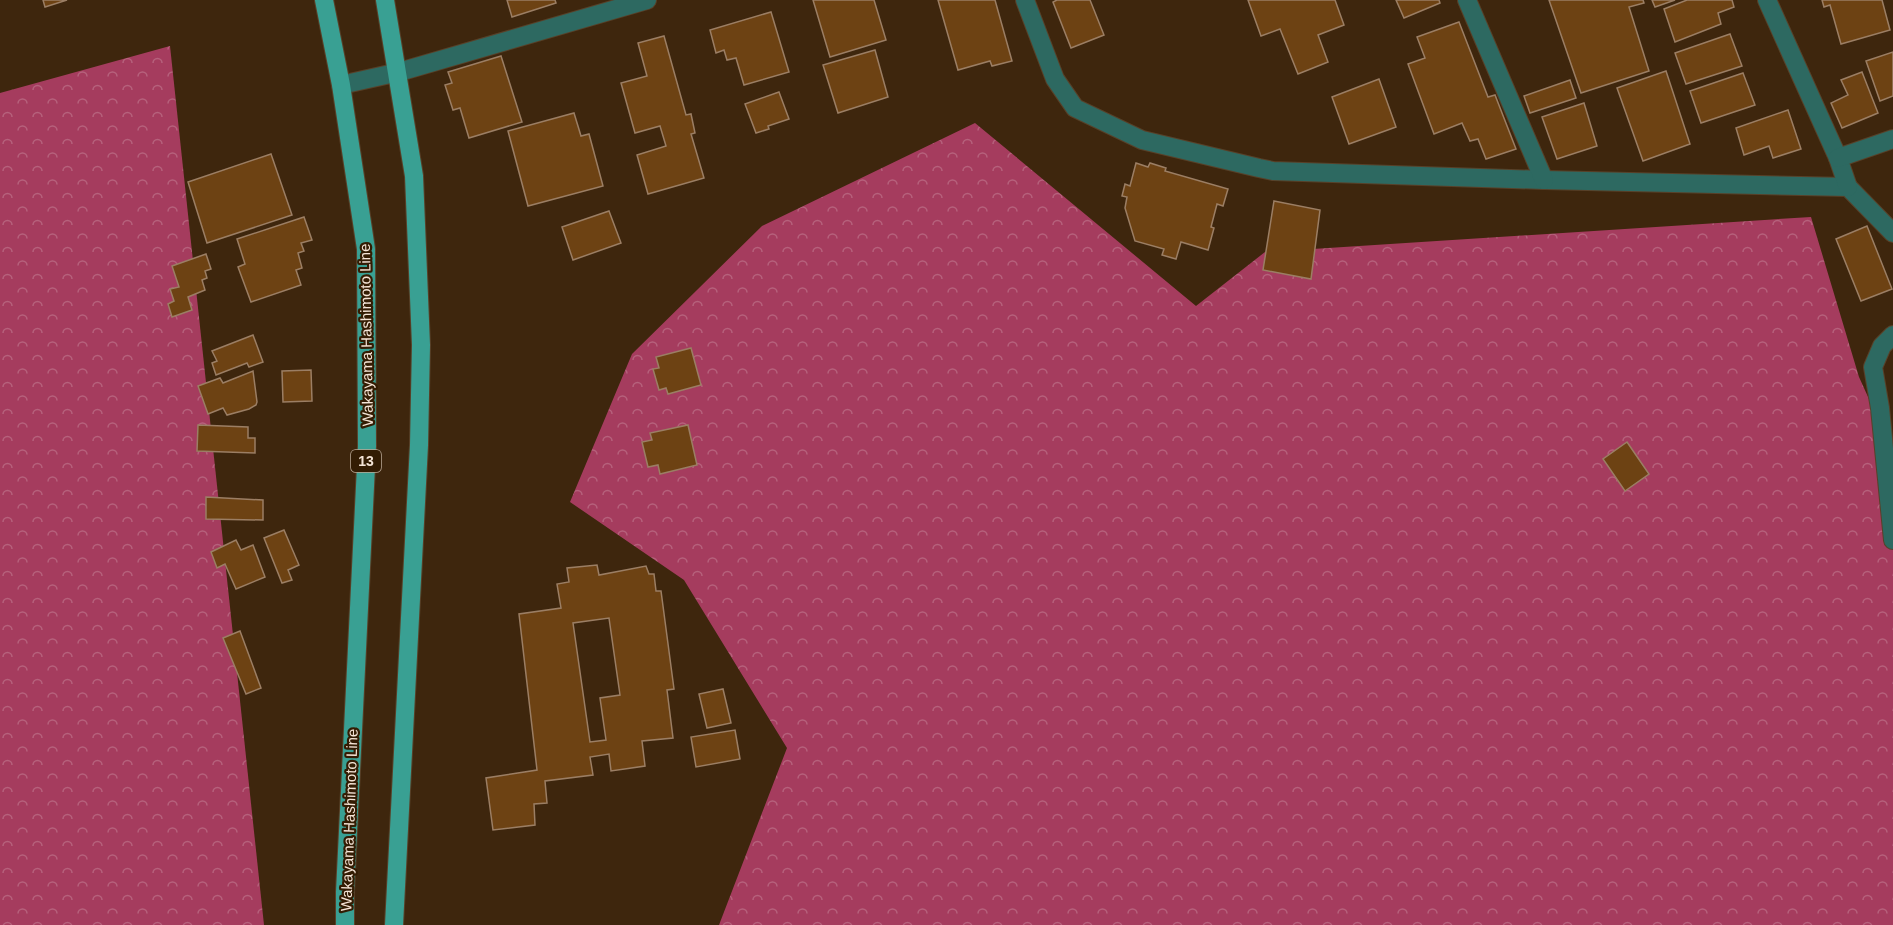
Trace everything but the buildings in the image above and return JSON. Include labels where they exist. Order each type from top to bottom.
[{"type":"main road","name":"Wakayama Hashimoto Line","points":[[324,0],[341,85],[366,249],[367,446],[345,925]]},
{"type":"main road","points":[[385,0],[399,72],[414,176],[421,345],[419,445],[394,925]]},
{"type":"street","points":[[341,85],[399,72],[647,0]]},
{"type":"street","points":[[1025,0],[1055,79],[1075,108],[1142,140],[1273,171],[1848,187]]},
{"type":"street","points":[[1467,0],[1544,180]]},
{"type":"street","points":[[1767,0],[1838,158],[1848,187],[1893,233]]},
{"type":"street","points":[[1838,158],[1893,139]]},
{"type":"street","points":[[1893,335],[1882,346],[1873,367],[1880,408],[1893,540]]},
{"type":"green space","points":[[170,46],[264,925],[0,925],[0,93]]},
{"type":"green space","points":[[975,123],[1196,306],[1265,252],[1811,217],[1859,377],[1893,452],[1893,925],[719,925],[787,748],[684,580],[570,502],[632,354],[762,226]]}]
